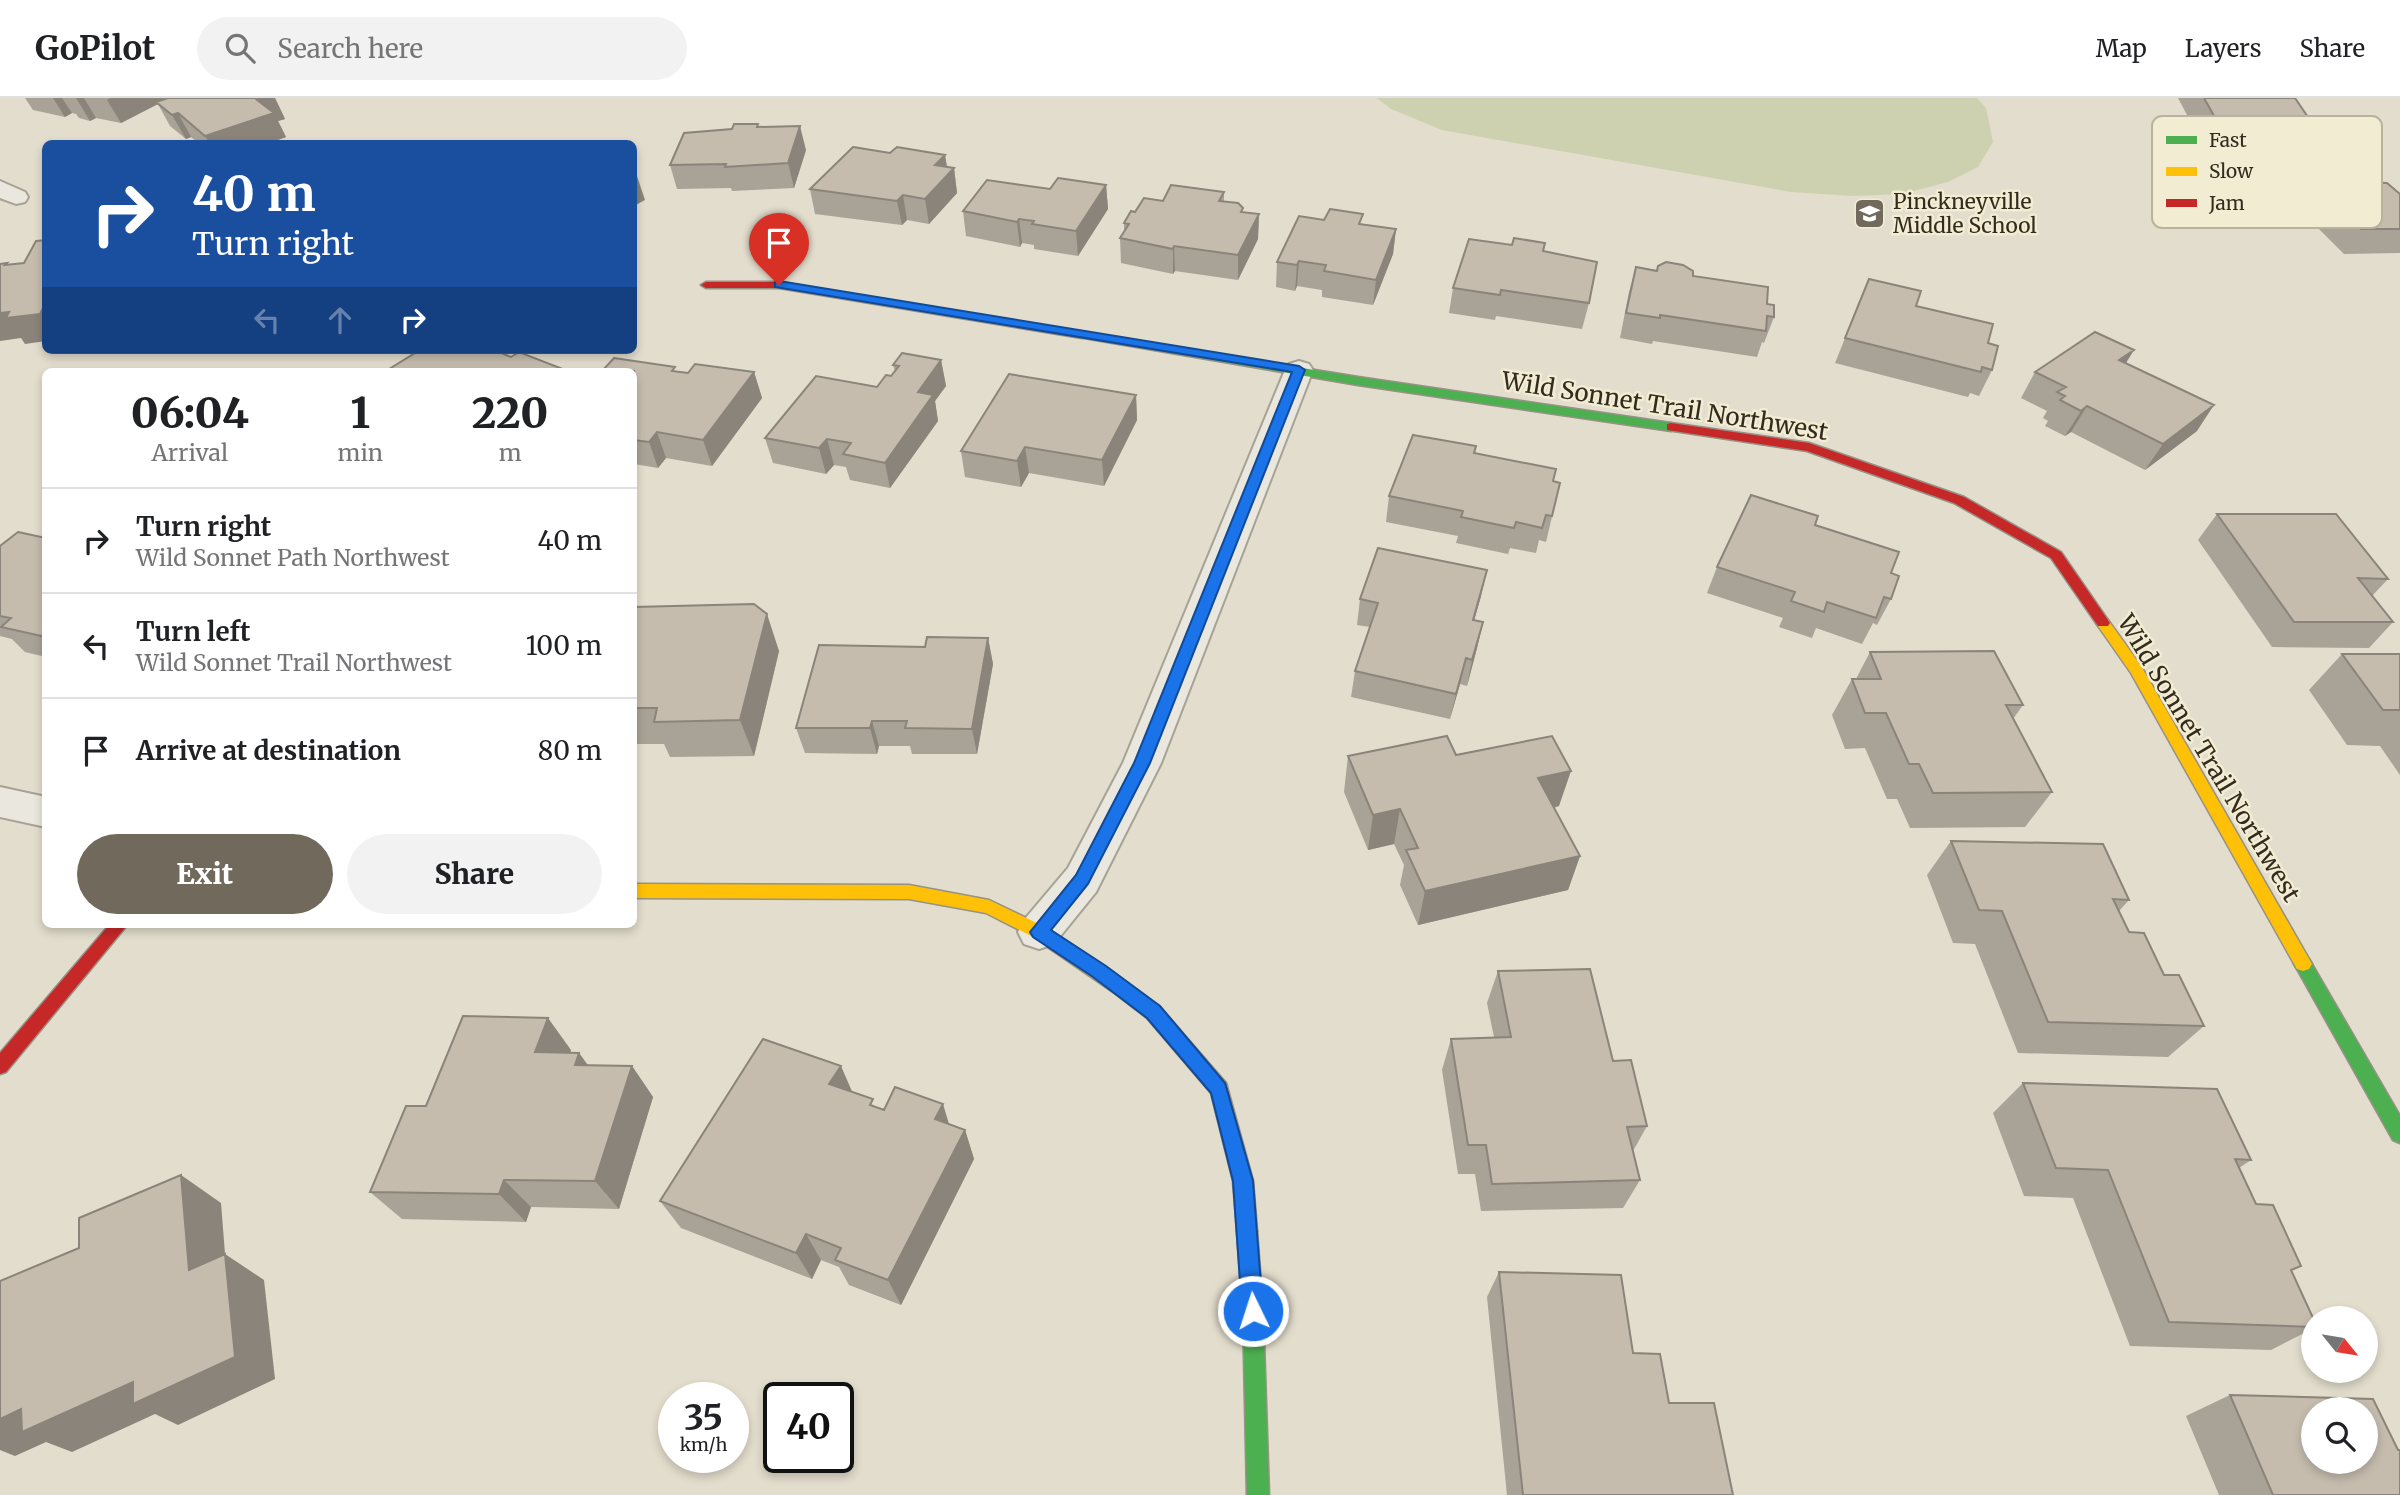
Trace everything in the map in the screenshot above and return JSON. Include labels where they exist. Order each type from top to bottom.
[{"type":"street","name":"Wild Sonnet Trail Northwest","points":[[706,285],[779,285],[1358,381],[1809,447],[1959,500],[2056,555],[2136,670],[2400,1134]]},
{"type":"street","points":[[1039,932],[1082,880],[1142,763],[1299,370]]},
{"type":"street","points":[[0,802],[42,811]]},
{"type":"street","points":[[637,891],[909,892],[989,907],[1039,932],[1099,971],[1153,1012],[1219,1089],[1243,1181],[1253,1311],[1258,1495]]},
{"type":"street","points":[[0,1066],[117,928]]},
{"type":"green space","points":[[1377,98],[1977,98],[1986,108],[1993,142],[1978,167],[1948,182],[1902,194],[1853,196],[1791,192],[1442,130],[1391,109]]},
{"type":"building","points":[[168,98],[264,98],[257,100],[274,113],[205,136],[178,113],[172,115],[156,102]]},
{"type":"building","points":[[2204,98],[2295,98],[2307,116],[2214,116]]},
{"type":"building","points":[[734,124],[758,124],[757,127],[800,126],[788,163],[725,167],[726,164],[670,165],[684,133],[732,129]]},
{"type":"building","points":[[853,147],[890,153],[897,147],[945,155],[935,165],[954,168],[925,199],[903,195],[897,201],[810,189]]},
{"type":"building","points":[[1058,178],[1106,185],[1076,231],[1032,224],[1034,221],[1019,219],[1017,222],[963,211],[987,180],[1050,189]]},
{"type":"building","points":[[2382,183],[2387,183],[2400,194],[2400,229],[2361,229],[2382,228]]},
{"type":"building","points":[[1171,185],[1224,192],[1219,201],[1238,203],[1243,208],[1241,212],[1259,214],[1238,255],[1174,246],[1173,249],[1120,238],[1129,224],[1124,223],[1131,211],[1135,212],[1144,198],[1163,201]]},
{"type":"building","points":[[1330,209],[1363,214],[1359,224],[1396,229],[1376,280],[1324,271],[1326,265],[1299,261],[1297,265],[1277,262],[1299,216],[1324,220]]},
{"type":"building","points":[[1514,238],[1545,243],[1543,251],[1597,262],[1589,303],[1501,290],[1500,295],[1453,288],[1469,239],[1512,245]]},
{"type":"building","points":[[42,240],[42,310],[40,314],[6,318],[9,312],[0,313],[0,264],[24,263],[36,241]]},
{"type":"building","points":[[1666,262],[1683,265],[1693,271],[1693,276],[1768,287],[1767,304],[1774,305],[1774,317],[1767,316],[1766,331],[1660,315],[1660,318],[1626,313],[1636,267],[1657,271],[1658,266]]},
{"type":"building","points":[[1869,279],[1921,291],[1916,306],[1993,324],[1988,343],[1998,346],[1992,370],[1982,367],[1981,372],[1845,338]]},
{"type":"building","points":[[2095,332],[2134,350],[2119,360],[2214,405],[2163,444],[2087,406],[2081,411],[2060,400],[2065,396],[2057,392],[2066,387],[2035,372]]},
{"type":"building","points":[[902,353],[941,360],[918,392],[933,395],[885,463],[843,454],[851,443],[827,439],[819,448],[765,438],[816,376],[877,387],[886,375],[891,376],[899,366],[893,365]]},
{"type":"building","points":[[414,354],[504,354],[511,357],[524,354],[560,368],[391,368]]},
{"type":"building","points":[[614,358],[675,367],[672,371],[688,373],[695,364],[754,372],[703,440],[657,432],[649,442],[637,440],[637,368],[605,368]]},
{"type":"building","points":[[1009,374],[1136,395],[1102,460],[1025,447],[1017,461],[961,451]]},
{"type":"building","points":[[1413,435],[1476,446],[1474,453],[1556,469],[1553,481],[1560,483],[1552,516],[1546,515],[1542,528],[1516,522],[1514,528],[1461,517],[1463,511],[1389,496]]},
{"type":"building","points":[[1751,495],[1818,516],[1815,525],[1899,552],[1891,573],[1899,576],[1891,599],[1884,597],[1876,618],[1827,602],[1824,612],[1791,601],[1795,592],[1717,567]]},
{"type":"building","points":[[2217,514],[2336,514],[2388,579],[2358,578],[2393,622],[2294,622]]},
{"type":"building","points":[[18,532],[42,537],[42,636],[1,627],[11,618],[0,616],[0,546]]},
{"type":"building","points":[[1378,548],[1487,570],[1473,620],[1483,622],[1472,660],[1466,658],[1456,694],[1355,671],[1378,603],[1360,599]]},
{"type":"building","points":[[754,604],[767,614],[740,720],[654,722],[657,708],[637,708],[637,607]]},
{"type":"building","points":[[927,637],[988,638],[972,729],[905,728],[907,721],[872,721],[870,728],[796,728],[819,645],[925,647]]},
{"type":"building","points":[[1994,651],[2023,705],[2006,705],[2052,792],[1933,793],[1919,764],[1909,764],[1886,713],[1865,713],[1852,679],[1881,679],[1870,652]]},
{"type":"building","points":[[2342,654],[2400,654],[2400,710],[2383,710]]},
{"type":"building","points":[[1447,736],[1456,755],[1552,736],[1571,771],[1538,778],[1580,856],[1425,891],[1406,850],[1418,848],[1400,809],[1373,815],[1348,756]]},
{"type":"building","points":[[1951,841],[2103,844],[2129,900],[2113,899],[2129,932],[2144,933],[2164,975],[2179,975],[2204,1026],[2048,1022],[2002,911],[1979,910]]},
{"type":"building","points":[[1590,969],[1613,1061],[1631,1060],[1647,1126],[1627,1127],[1640,1180],[1492,1184],[1486,1145],[1468,1145],[1451,1039],[1511,1037],[1498,971]]},
{"type":"building","points":[[463,1016],[548,1018],[535,1052],[579,1053],[575,1065],[632,1066],[595,1181],[504,1180],[499,1194],[370,1192],[406,1106],[426,1106]]},
{"type":"building","points":[[763,1039],[841,1066],[829,1084],[873,1099],[870,1105],[884,1110],[895,1087],[943,1104],[935,1119],[965,1130],[888,1280],[835,1260],[841,1248],[806,1234],[796,1253],[660,1201]]},
{"type":"building","points":[[2023,1083],[2217,1089],[2251,1160],[2235,1159],[2256,1204],[2273,1205],[2301,1266],[2291,1270],[2308,1306],[2301,1306],[2301,1327],[2169,1322],[2108,1170],[2056,1168]]},
{"type":"building","points":[[181,1175],[189,1270],[225,1254],[235,1357],[133,1404],[133,1382],[22,1432],[21,1409],[0,1419],[0,1281],[79,1248],[79,1218]]},
{"type":"building","points":[[1499,1272],[1621,1275],[1633,1353],[1660,1354],[1669,1403],[1714,1403],[1733,1495],[1523,1495]]},
{"type":"building","points":[[2230,1395],[2302,1397],[2301,1474],[2378,1474],[2378,1409],[2400,1450],[2400,1495],[2273,1495]]},
{"type":"traffic: fast","points":[[1082,335],[1358,381],[1671,427]]},
{"type":"traffic: fast","points":[[2303,964],[2400,1134]]},
{"type":"traffic: fast","points":[[1247,1231],[1253,1311],[1258,1495]]},
{"type":"traffic: slow","points":[[2103,623],[2136,670],[2303,964]]},
{"type":"traffic: slow","points":[[637,891],[909,892],[989,907],[1039,932],[1122,989]]},
{"type":"traffic: jam","points":[[706,285],[779,285],[1082,335]]},
{"type":"traffic: jam","points":[[1671,427],[1809,447],[1959,500],[2056,555],[2103,623]]},
{"type":"traffic: jam","points":[[0,1066],[117,928]]},
{"type":"traffic: jam","points":[[1122,989],[1153,1012],[1219,1089],[1243,1181],[1247,1231]]},
{"type":"place","name":"Pinckneyville Middle School","points":[[1870,213]]},
{"type":"route","points":[[779,285],[1299,370],[1142,763],[1082,880],[1039,932],[1099,971],[1153,1012],[1219,1089],[1243,1181],[1253,1311]]}]
